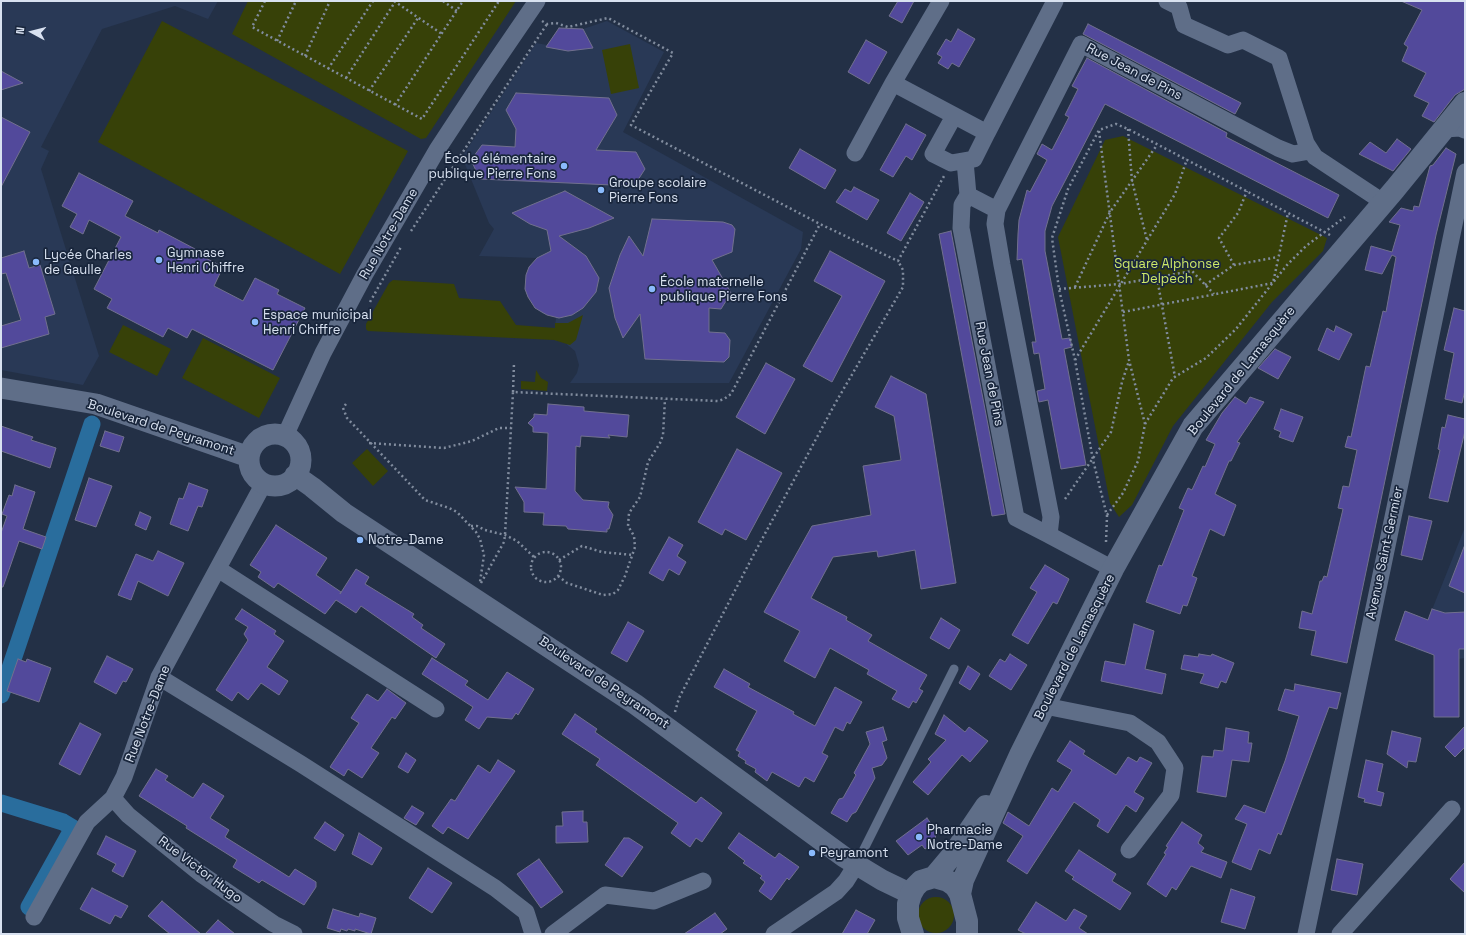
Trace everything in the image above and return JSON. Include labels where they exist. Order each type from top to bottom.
[{"type":"main road","name":"Boulevard de Lamasquère","points":[[960,894],[963,880],[1109,567],[1193,426],[1382,204],[1454,130],[1465,103]]},
{"type":"main road","name":"Boulevard de Lamasquère","points":[[934,877],[956,852],[1020,755]]},
{"type":"main road","points":[[911,933],[908,904],[911,894],[921,881],[934,877],[948,881],[955,886],[960,894],[967,921],[967,934]]},
{"type":"street","points":[[855,153],[893,83],[941,1]]},
{"type":"street","points":[[954,116],[933,154],[958,162],[974,159],[1055,1]]},
{"type":"street","points":[[1167,1],[1180,7],[1184,25],[1228,45],[1243,40],[1279,58],[1306,143],[1310,151],[1315,157],[1374,196],[1382,204]]},
{"type":"street","name":"Rue Notre-Dame","points":[[285,436],[320,360],[365,274],[437,150],[533,7]]},
{"type":"street","name":"Rue Jean de Pins","points":[[1049,535],[1051,517],[995,224],[997,210],[1082,44],[1278,148],[1293,154],[1310,151]]},
{"type":"street","points":[[893,83],[987,132]]},
{"type":"street","name":"Rue Jean de Pins","points":[[958,162],[968,195],[962,205],[961,228],[1016,518],[1109,567]]},
{"type":"street","name":"Avenue Saint-Germier","points":[[1306,934],[1465,172]]},
{"type":"street","points":[[968,195],[997,210]]},
{"type":"street","name":"Boulevard de Peyramont","points":[[1,388],[96,404],[249,457]]},
{"type":"street","points":[[277,434],[285,436],[297,446],[300,454],[300,462],[295,475],[288,482],[280,485],[264,483],[252,473],[249,465],[249,457],[255,442],[262,437],[277,434]]},
{"type":"street","name":"Boulevard de Peyramont","points":[[295,475],[344,513],[473,596],[670,728],[856,865],[911,894]]},
{"type":"street","name":"Rue Notre-Dame","points":[[34,917],[87,822],[113,798],[124,777],[159,677],[264,483]]},
{"type":"street","points":[[218,569],[436,709]]},
{"type":"street","points":[[159,677],[308,769],[495,888],[526,912],[533,934]]},
{"type":"street","points":[[1045,706],[1130,723],[1158,742],[1175,768],[1171,795],[1129,850]]},
{"type":"street","name":"Rue Victor Hugo","points":[[113,798],[128,815],[201,874],[274,924],[294,934]]},
{"type":"street","points":[[1340,934],[1452,809]]},
{"type":"street","points":[[774,934],[836,892],[846,881],[856,865]]},
{"type":"street","points":[[552,934],[605,895],[654,901],[703,880]]},
{"type":"lane","points":[[856,865],[954,669]]},
{"type":"path","points":[[265,1],[252,27],[422,119],[499,1]]},
{"type":"path","points":[[277,41],[296,1]]},
{"type":"path","points":[[304,56],[330,1]]},
{"type":"path","points":[[328,69],[373,1]]},
{"type":"path","points":[[346,78],[394,1],[442,34]]},
{"type":"path","points":[[443,1],[457,11]]},
{"type":"path","points":[[395,105],[463,1]]},
{"type":"path","points":[[533,7],[547,24]]},
{"type":"path","points":[[369,91],[418,18]]},
{"type":"path","points":[[547,24],[556,23],[568,27],[608,18],[673,53],[631,125],[820,224],[898,261],[902,270],[903,287],[871,341],[754,554],[679,698],[670,728]]},
{"type":"path","points":[[409,234],[547,24]]},
{"type":"path","points":[[1109,567],[1107,516],[1092,460],[1075,360],[1059,289],[1052,238],[1068,190],[1099,130],[1116,124],[1128,129],[1247,190],[1347,245]]},
{"type":"path","points":[[1128,129],[1132,181],[1147,240]]},
{"type":"path","points":[[1099,130],[1129,360],[1145,424]]},
{"type":"path","points":[[1074,288],[1110,212],[1158,145]]},
{"type":"path","points":[[1075,360],[1175,194],[1187,159]]},
{"type":"path","points":[[898,261],[958,162]]},
{"type":"path","points":[[1234,265],[1219,238],[1238,213],[1247,190]]},
{"type":"path","points":[[1273,282],[1288,213]]},
{"type":"path","points":[[1107,516],[1123,493],[1138,461],[1145,424],[1175,377],[1206,358],[1236,329],[1286,265],[1301,250],[1350,214]]},
{"type":"path","points":[[513,392],[718,401],[724,399],[731,394],[820,224]]},
{"type":"path","points":[[367,309],[402,246]]},
{"type":"path","points":[[1205,285],[1234,265],[1278,257]]},
{"type":"path","points":[[1059,289],[1120,284],[1192,271],[1214,294]]},
{"type":"path","points":[[1157,278],[1175,377]]},
{"type":"path","points":[[1123,312],[1273,282]]},
{"type":"path","points":[[1051,517],[1111,432],[1122,382],[1129,360]]},
{"type":"path","points":[[346,404],[343,408],[344,413],[369,443],[425,500],[457,512],[480,539],[484,555],[479,586],[504,542],[514,363]]},
{"type":"path","points":[[558,576],[567,583],[603,595],[613,594],[625,576],[633,555],[636,541],[628,526],[629,513],[640,497],[648,462],[660,443],[663,435],[665,399]]},
{"type":"path","points":[[369,443],[444,448],[472,441],[500,428],[511,428]]},
{"type":"path","points":[[470,526],[477,526],[485,530],[505,535],[517,541],[534,558]]},
{"type":"path","points":[[559,560],[582,546],[602,552],[633,555]]},
{"type":"path","points":[[544,552],[550,553],[559,560],[561,571],[558,576],[548,582],[537,579],[532,569],[534,558],[544,552]]},
{"type":"shaded area","name":"Lycée Charles de Gaulle","points":[[1,1],[218,1],[208,19],[175,6],[102,29],[41,147],[49,151],[41,169],[99,356],[83,385],[1,370]]},
{"type":"shaded area","name":"Groupe scolaire Pierre Fons","points":[[607,21],[664,52],[623,132],[803,232],[801,249],[729,383],[570,383],[577,373],[579,365],[575,351],[564,342],[554,340],[556,317],[543,314],[535,308],[526,293],[526,275],[529,267],[537,258],[479,256],[494,229],[489,223],[462,157],[536,43],[547,45],[559,28],[583,29]]},
{"type":"shaded area","points":[[1465,527],[1465,658],[1452,660],[1416,650]]},
{"type":"green space","points":[[248,1],[516,1],[426,138],[421,139],[232,34]]},
{"type":"green space","points":[[162,21],[408,151],[340,274],[98,142]]},
{"type":"green space","points":[[630,44],[639,88],[611,94],[602,50]]},
{"type":"green space","name":"Square Alphonse Delpech","points":[[1123,136],[1327,238],[1323,251],[1272,302],[1173,426],[1132,505],[1119,517],[1110,503],[1058,237],[1105,140]]},
{"type":"green space","points":[[393,280],[454,284],[459,298],[500,301],[516,325],[555,328],[555,323],[568,323],[583,315],[576,340],[570,345],[554,340],[368,331],[366,329],[366,324],[389,283]]},
{"type":"green space","points":[[123,325],[171,349],[157,376],[109,352]]},
{"type":"green space","points":[[203,338],[280,378],[259,418],[182,378]]},
{"type":"green space","points":[[536,370],[541,378],[548,382],[547,391],[521,389],[521,381],[535,382]]},
{"type":"green space","points":[[367,449],[388,471],[373,486],[352,463]]},
{"type":"green space","points":[[940,897],[949,902],[953,908],[953,922],[949,928],[940,933],[932,933],[923,928],[919,922],[918,911],[923,902],[929,898]]},
{"type":"building","points":[[898,1],[914,1],[902,23],[889,16]]},
{"type":"building","points":[[1401,1],[1465,1],[1465,89],[1455,95],[1434,122],[1422,116],[1429,103],[1414,96],[1426,73],[1402,61],[1408,47],[1404,44],[1422,10]]},
{"type":"building","points":[[1088,24],[1241,103],[1235,114],[1083,34]]},
{"type":"building","points":[[559,28],[583,29],[593,48],[568,51],[546,47]]},
{"type":"building","points":[[958,29],[975,39],[959,67],[952,63],[948,69],[938,63],[942,57],[937,54],[946,39],[951,42]]},
{"type":"building","points":[[866,40],[887,52],[869,84],[848,72]]},
{"type":"building","points":[[1087,58],[1227,133],[1226,137],[1339,195],[1328,218],[1105,104],[1052,206],[1045,231],[1045,251],[1062,339],[1070,338],[1072,347],[1064,349],[1086,465],[1061,469],[1048,400],[1039,402],[1037,391],[1045,389],[1039,353],[1034,354],[1032,342],[1036,342],[1022,259],[1017,260],[1018,234],[1019,220],[1027,190],[1030,192],[1047,160],[1037,154],[1042,144],[1052,150],[1069,117],[1065,115],[1078,89],[1072,86]]},
{"type":"building","points":[[1,71],[23,83],[1,90]]},
{"type":"building","points":[[516,93],[609,98],[617,115],[596,150],[636,152],[645,169],[634,186],[480,179],[471,160],[482,145],[515,147],[516,129],[506,110]]},
{"type":"building","points":[[1,117],[30,132],[1,187]]},
{"type":"building","points":[[906,124],[926,135],[912,160],[906,156],[893,177],[880,170]]},
{"type":"building","points":[[1397,139],[1411,149],[1393,171],[1359,154],[1370,142],[1386,153]]},
{"type":"building","points":[[1446,148],[1456,154],[1436,235],[1347,663],[1311,655],[1316,631],[1299,628],[1302,611],[1312,614],[1320,581],[1322,581],[1324,576],[1327,577],[1343,509],[1338,508],[1343,486],[1349,487],[1357,450],[1345,447],[1348,436],[1351,437],[1366,366],[1370,367],[1383,311],[1386,312],[1396,257],[1392,255],[1382,274],[1365,270],[1371,246],[1392,252],[1400,225],[1389,222],[1401,208],[1413,211],[1414,206],[1419,207],[1430,166],[1433,165]]},
{"type":"building","points":[[800,149],[836,170],[825,189],[789,168]]},
{"type":"building","name":"Gymnase Henri Chiffre","points":[[79,173],[133,201],[125,216],[158,233],[159,230],[197,250],[196,253],[223,267],[214,286],[243,301],[255,278],[279,290],[277,294],[305,308],[273,370],[192,329],[187,338],[168,328],[163,337],[107,308],[112,299],[94,289],[121,237],[89,220],[83,234],[70,227],[77,214],[62,206]]},
{"type":"building","points":[[854,187],[879,200],[867,220],[836,202],[845,189],[851,192]]},
{"type":"building","points":[[565,191],[614,218],[589,228],[559,236],[586,256],[599,278],[596,292],[583,308],[572,315],[559,318],[547,315],[535,308],[525,289],[526,275],[529,267],[537,258],[551,251],[547,230],[530,224],[512,213]]},
{"type":"building","points":[[910,193],[924,202],[901,241],[887,233]]},
{"type":"building","points":[[652,219],[723,222],[732,225],[735,229],[732,252],[712,260],[731,293],[721,309],[709,308],[709,332],[725,333],[730,340],[729,357],[724,362],[645,359],[640,314],[623,338],[615,318],[609,288],[620,255],[629,236],[643,256]]},
{"type":"building","points":[[951,231],[1005,514],[992,516],[939,234]]},
{"type":"building","points":[[24,251],[29,268],[40,265],[55,314],[45,317],[49,334],[1,348],[1,326],[21,320],[6,273],[1,274],[1,258]]},
{"type":"building","points":[[830,251],[885,281],[832,382],[803,366],[842,296],[814,281]]},
{"type":"building","points":[[1454,308],[1465,311],[1465,390],[1462,403],[1445,399],[1454,353],[1444,350]]},
{"type":"building","points":[[1336,326],[1352,334],[1339,360],[1318,350],[1327,328],[1334,332]]},
{"type":"building","points":[[1275,349],[1291,357],[1278,379],[1258,368]]},
{"type":"building","points":[[766,363],[795,379],[765,434],[736,417]]},
{"type":"building","points":[[891,376],[926,394],[956,583],[921,589],[915,550],[878,557],[877,551],[833,557],[811,598],[847,617],[846,620],[872,635],[868,641],[927,675],[919,689],[923,691],[916,703],[913,701],[909,708],[892,699],[897,691],[867,674],[869,670],[830,648],[815,678],[784,661],[800,631],[764,612],[812,526],[871,515],[863,466],[901,460],[894,416],[875,407]]},
{"type":"building","points":[[1235,397],[1246,404],[1250,397],[1264,402],[1237,442],[1240,443],[1231,461],[1229,461],[1215,494],[1236,505],[1224,536],[1210,529],[1192,576],[1197,578],[1187,606],[1183,605],[1180,614],[1146,602],[1159,565],[1162,566],[1184,510],[1179,508],[1188,488],[1192,490],[1203,466],[1205,467],[1215,444],[1206,440],[1222,413]]},
{"type":"building","points":[[548,404],[584,407],[584,411],[629,415],[627,437],[608,435],[610,438],[581,436],[580,447],[576,446],[575,491],[583,500],[609,502],[608,507],[613,515],[607,532],[568,529],[566,526],[543,525],[544,513],[524,512],[524,502],[515,487],[546,489],[548,433],[533,432],[533,427],[528,423],[534,417],[534,414],[547,415]]},
{"type":"building","points":[[1281,409],[1303,417],[1293,442],[1279,437],[1281,432],[1274,429]]},
{"type":"building","points":[[1448,415],[1465,419],[1465,431],[1448,502],[1429,498],[1440,450],[1438,449],[1442,427],[1445,428]]},
{"type":"building","points":[[1,426],[33,437],[31,440],[56,448],[50,468],[1,451]]},
{"type":"building","points":[[105,431],[124,437],[119,452],[100,446]]},
{"type":"building","points":[[737,449],[782,473],[746,540],[725,529],[722,535],[698,522]]},
{"type":"building","points":[[89,478],[112,486],[96,527],[75,520]]},
{"type":"building","points":[[189,483],[208,490],[202,507],[198,506],[188,531],[170,524],[179,498],[183,499]]},
{"type":"building","points":[[15,485],[35,492],[23,529],[46,537],[42,549],[19,541],[3,587],[1,587],[1,533],[7,516],[2,514],[9,495],[12,496]]},
{"type":"building","points":[[140,512],[151,517],[146,530],[135,525]]},
{"type":"building","points":[[1409,516],[1432,521],[1422,560],[1401,555]]},
{"type":"building","points":[[276,525],[327,558],[316,575],[341,592],[340,594],[356,569],[369,577],[365,584],[414,614],[412,617],[423,625],[421,628],[445,644],[436,658],[361,606],[356,613],[336,600],[325,614],[278,583],[274,588],[258,577],[261,572],[250,565]]},
{"type":"building","points":[[669,537],[683,545],[677,556],[686,562],[679,575],[669,569],[663,581],[649,573]]},
{"type":"building","points":[[1465,547],[1465,593],[1449,586]]},
{"type":"building","points":[[158,551],[184,563],[168,596],[138,581],[131,600],[118,595],[136,554],[153,561]]},
{"type":"building","points":[[1045,565],[1069,579],[1057,604],[1053,602],[1028,644],[1012,635],[1037,592],[1030,588]]},
{"type":"building","points":[[242,609],[276,631],[274,634],[284,641],[267,667],[288,681],[279,695],[261,683],[248,700],[238,692],[232,701],[216,690],[248,640],[244,634],[248,627],[235,619]]},
{"type":"building","points":[[1432,609],[1445,613],[1465,612],[1465,649],[1459,649],[1459,717],[1434,717],[1434,655],[1395,640],[1405,611],[1428,620]]},
{"type":"building","points":[[941,618],[960,630],[949,649],[930,638]]},
{"type":"building","points":[[628,622],[644,631],[627,662],[611,653]]},
{"type":"building","points":[[1134,624],[1154,631],[1145,669],[1166,674],[1162,694],[1101,681],[1105,661],[1125,665]]},
{"type":"building","points":[[1010,654],[1027,665],[1011,690],[989,676],[1000,659],[1005,662]]},
{"type":"building","points":[[1199,654],[1211,656],[1212,654],[1234,663],[1226,683],[1221,681],[1218,688],[1200,683],[1204,674],[1181,669],[1184,655],[1198,657]]},
{"type":"building","points":[[107,656],[133,669],[126,682],[123,681],[116,694],[94,682]]},
{"type":"building","points":[[432,658],[468,681],[465,685],[488,700],[507,672],[534,689],[518,715],[516,713],[512,719],[487,717],[479,729],[465,720],[473,707],[422,674]]},
{"type":"building","points":[[18,659],[26,662],[27,659],[51,668],[39,702],[7,691]]},
{"type":"building","points":[[968,666],[980,674],[970,690],[959,683]]},
{"type":"building","points":[[724,669],[750,684],[748,687],[794,712],[793,714],[815,726],[835,687],[862,702],[850,724],[847,722],[843,731],[835,727],[822,753],[828,756],[814,782],[805,777],[799,787],[772,772],[767,781],[755,772],[756,769],[745,763],[746,761],[738,756],[740,752],[736,750],[757,711],[714,687]]},
{"type":"building","points":[[1295,684],[1341,693],[1337,709],[1329,707],[1281,835],[1278,833],[1270,854],[1259,849],[1251,870],[1232,862],[1247,824],[1235,819],[1244,805],[1265,813],[1285,761],[1299,716],[1278,710],[1285,689],[1294,691]]},
{"type":"building","points":[[387,689],[406,703],[395,719],[392,717],[371,748],[379,753],[362,778],[348,769],[344,776],[330,767],[359,723],[351,718],[367,694],[378,701]]},
{"type":"building","points":[[575,714],[597,729],[595,732],[696,803],[701,797],[722,813],[702,842],[696,838],[690,847],[671,833],[678,823],[596,765],[600,759],[562,734]]},
{"type":"building","points":[[944,715],[965,732],[969,727],[988,741],[970,762],[962,755],[928,795],[913,782],[931,762],[928,759],[946,740],[935,734]]},
{"type":"building","points":[[80,723],[101,734],[80,775],[59,764]]},
{"type":"building","points":[[1465,726],[1465,747],[1455,757],[1445,747]]},
{"type":"building","points":[[883,727],[887,740],[882,742],[887,758],[882,765],[872,768],[875,778],[856,812],[852,814],[847,822],[831,813],[839,799],[843,798],[856,775],[854,773],[870,744],[866,732]]},
{"type":"building","points":[[1226,728],[1249,732],[1248,743],[1252,743],[1249,762],[1232,760],[1226,797],[1197,792],[1202,756],[1213,757],[1214,750],[1223,751]]},
{"type":"building","points":[[1392,731],[1421,738],[1416,762],[1408,761],[1407,768],[1387,754]]},
{"type":"building","points":[[1070,741],[1085,751],[1083,754],[1116,775],[1128,757],[1137,762],[1140,757],[1152,763],[1134,792],[1144,798],[1136,812],[1126,805],[1108,833],[1097,826],[1100,820],[1074,802],[1027,874],[1007,861],[1023,836],[1003,823],[1008,812],[1029,826],[1052,788],[1058,792],[1072,770],[1057,761]]},
{"type":"building","points":[[406,753],[416,760],[408,773],[398,767]]},
{"type":"building","points":[[498,760],[515,771],[468,839],[448,827],[443,834],[432,826],[451,799],[455,801],[478,765],[490,773]]},
{"type":"building","points":[[1366,760],[1383,764],[1377,791],[1384,793],[1381,806],[1364,802],[1365,799],[1358,797]]},
{"type":"building","points":[[156,769],[168,776],[165,780],[193,798],[203,783],[224,796],[210,818],[229,830],[225,837],[289,877],[295,869],[316,882],[316,887],[304,905],[262,880],[259,883],[233,867],[237,860],[139,796]]},
{"type":"building","points":[[412,806],[424,813],[416,825],[404,818]]},
{"type":"building","points":[[583,811],[583,822],[587,822],[588,842],[556,843],[556,826],[563,826],[562,812]]},
{"type":"building","points":[[927,818],[936,831],[935,843],[925,849],[922,845],[908,855],[896,841]]},
{"type":"building","points":[[325,822],[344,835],[335,851],[314,838]]},
{"type":"building","points":[[1182,822],[1202,835],[1198,843],[1204,848],[1201,852],[1227,862],[1221,878],[1191,866],[1176,890],[1172,887],[1166,897],[1147,884],[1166,854],[1164,853],[1168,847],[1166,846]]},
{"type":"building","points":[[359,833],[382,848],[372,865],[352,854]]},
{"type":"building","points":[[739,833],[775,858],[779,853],[799,867],[789,880],[787,878],[771,900],[759,891],[765,882],[760,878],[762,876],[743,863],[745,861],[728,848]]},
{"type":"building","points":[[106,836],[136,851],[123,877],[112,871],[116,864],[97,854]]},
{"type":"building","points":[[624,838],[629,838],[643,847],[622,877],[605,865]]},
{"type":"building","points":[[1079,850],[1116,874],[1112,881],[1131,893],[1120,910],[1072,879],[1074,877],[1065,871]]},
{"type":"building","points":[[539,859],[563,892],[541,908],[517,874]]},
{"type":"building","points":[[1337,859],[1363,864],[1357,895],[1331,890]]},
{"type":"building","points":[[1465,862],[1465,893],[1450,879]]},
{"type":"building","points":[[428,868],[452,883],[432,913],[409,898]]},
{"type":"building","points":[[92,888],[128,906],[121,918],[115,915],[110,924],[80,909]]},
{"type":"building","points":[[1231,889],[1255,897],[1245,929],[1221,922]]},
{"type":"building","points":[[162,901],[201,934],[170,934],[148,916]]},
{"type":"building","points":[[1036,902],[1066,921],[1074,909],[1087,916],[1079,928],[1088,934],[1026,934],[1018,930]]},
{"type":"building","points":[[333,909],[359,917],[360,913],[376,918],[371,934],[355,929],[355,931],[348,929],[347,931],[341,929],[340,932],[327,928]]},
{"type":"building","points":[[856,910],[875,920],[867,934],[842,934]]},
{"type":"building","points":[[715,913],[727,929],[720,934],[684,934]]},
{"type":"building","points":[[218,920],[235,934],[205,934]]},
{"type":"waterway","points":[[1,695],[92,424]]},
{"type":"waterway","points":[[1,803],[63,822],[73,828],[29,907]]},
{"type":"place","name":"École élémentaire publique Pierre Fons","points":[[564,166]]},
{"type":"place","name":"Groupe scolaire Pierre Fons","points":[[601,190]]},
{"type":"place","name":"Gymnase Henri Chiffre","points":[[159,260]]},
{"type":"place","name":"Lycée Charles de Gaulle","points":[[36,262]]},
{"type":"place","name":"École maternelle publique Pierre Fons","points":[[652,289]]},
{"type":"place","name":"Espace municipal Henri Chiffre","points":[[255,322]]},
{"type":"place","name":"Notre-Dame","points":[[360,540]]},
{"type":"place","name":"Pharmacie Notre-Dame","points":[[919,837]]},
{"type":"place","name":"Peyramont","points":[[812,853]]}]
